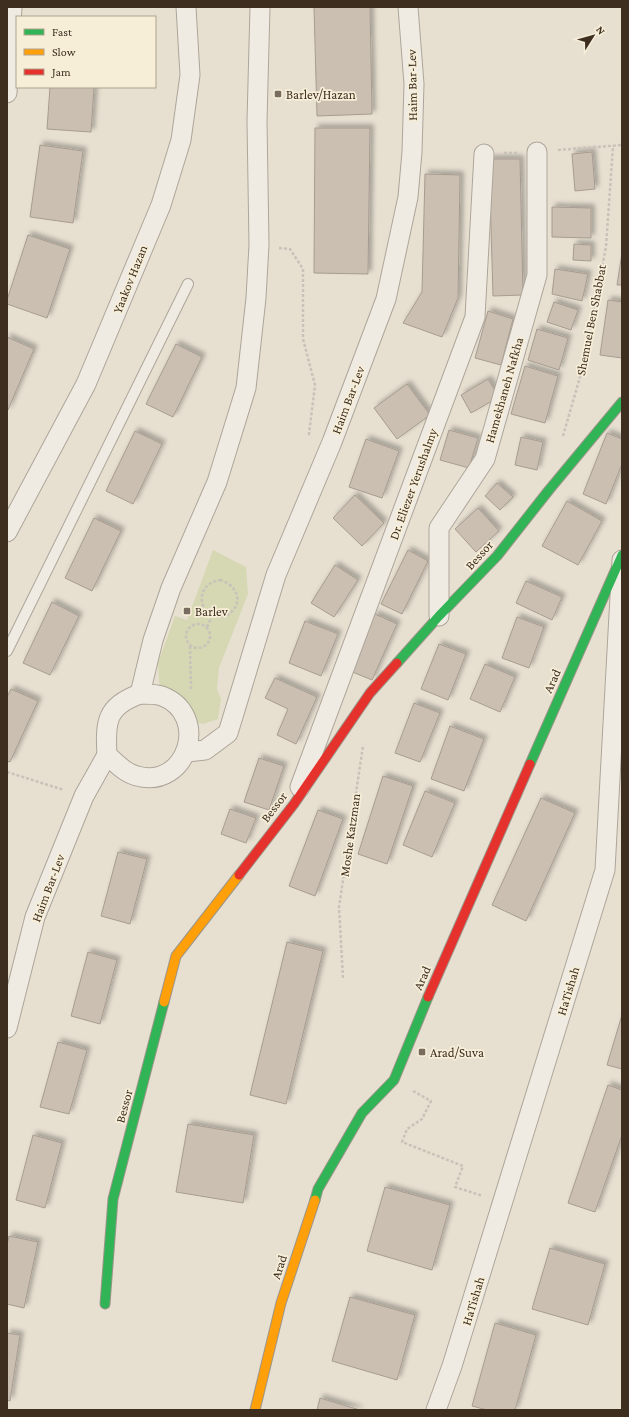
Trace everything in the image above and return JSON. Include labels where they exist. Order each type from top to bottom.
[{"type":"street","points":[[7,93],[12,7]]},
{"type":"street","name":"Yaakov Hazan","points":[[7,532],[86,384],[161,205],[181,140],[190,76],[186,7]]},
{"type":"street","points":[[140,694],[153,640],[170,588],[217,482],[246,388],[256,298],[259,245],[257,121],[260,7]]},
{"type":"street","name":"Haim Bar-Lev","points":[[187,752],[206,750],[228,733],[276,575],[346,409],[386,299],[408,197],[412,152],[414,84],[408,7]]},
{"type":"street","name":"Hamekhaneh Nafkha","points":[[439,616],[439,528],[484,459],[537,275],[538,152]]},
{"type":"street","name":"Dr. Eliezer Yerushalmy","points":[[294,804],[475,317],[484,154]]},
{"type":"street","name":"Bessor","points":[[106,1304],[113,1199],[176,956],[294,804],[370,693],[439,616],[497,556],[548,490],[622,402]]},
{"type":"street","name":"Arad","points":[[255,1410],[281,1303],[318,1189],[362,1113],[394,1080],[419,1017],[622,555]]},
{"type":"street","name":"HaTishah","points":[[436,1410],[455,1359],[605,870],[622,558]]},
{"type":"street","points":[[140,694],[160,695],[174,702],[187,720],[190,734],[187,752],[179,765],[165,774],[151,778],[137,776],[124,770],[108,755],[106,732],[109,718],[116,708],[127,699],[140,694]]},
{"type":"street","name":"Haim Bar-Lev","points":[[7,1028],[35,917],[84,796],[108,755]]},
{"type":"lane","points":[[7,651],[188,284]]},
{"type":"path","name":"Shemuel Ben Shabbat","points":[[563,437],[582,370],[606,247],[613,146]]},
{"type":"path","points":[[290,249],[303,269],[303,339],[314,385],[309,434]]},
{"type":"path","points":[[220,580],[226,582],[235,589],[237,600],[236,606],[233,611],[228,614],[223,616],[212,616],[203,606],[201,600],[202,594],[204,588],[208,584],[220,580]]},
{"type":"path","points":[[207,627],[212,616]]},
{"type":"path","points":[[187,720],[194,704],[191,686],[190,646],[185,635],[188,628],[196,624],[207,627],[210,639],[205,646],[198,648],[190,646]]},
{"type":"path","name":"Moshe Katzman","points":[[343,978],[339,907],[364,739]]},
{"type":"path","points":[[7,772],[84,796]]},
{"type":"path","points":[[394,1080],[431,1101],[422,1118],[407,1129],[402,1142],[463,1166],[455,1187],[485,1197],[487,1190]]},
{"type":"green space","points":[[213,550],[246,567],[248,594],[219,668],[217,689],[221,699],[218,719],[203,724],[187,720],[160,695],[158,663],[175,616],[187,620]]},
{"type":"building","points":[[314,7],[370,7],[372,114],[317,116]]},
{"type":"building","points":[[50,88],[94,88],[91,132],[47,129]]},
{"type":"building","points":[[315,128],[370,128],[368,274],[314,273]]},
{"type":"building","points":[[40,145],[83,151],[73,223],[30,217]]},
{"type":"building","points":[[592,152],[595,189],[575,191],[572,154]]},
{"type":"building","points":[[489,159],[520,159],[523,295],[493,296]]},
{"type":"building","points":[[425,174],[460,175],[458,298],[442,337],[403,323],[422,292]]},
{"type":"building","points":[[552,207],[591,208],[591,238],[552,237]]},
{"type":"building","points":[[28,235],[70,249],[47,318],[7,304]]},
{"type":"building","points":[[574,244],[591,245],[591,261],[573,260]]},
{"type":"building","points":[[622,253],[622,285],[617,285]]},
{"type":"building","points":[[555,269],[588,274],[582,301],[552,294]]},
{"type":"building","points":[[608,300],[622,302],[622,358],[600,355]]},
{"type":"building","points":[[554,302],[578,310],[571,330],[547,322]]},
{"type":"building","points":[[488,311],[513,319],[501,365],[475,358]]},
{"type":"building","points":[[537,329],[568,338],[559,370],[528,360]]},
{"type":"building","points":[[7,337],[34,349],[7,412]]},
{"type":"building","points":[[176,344],[202,357],[173,417],[146,404]]},
{"type":"building","points":[[525,366],[558,376],[545,423],[511,414]]},
{"type":"building","points":[[488,379],[499,397],[471,413],[461,395]]},
{"type":"building","points":[[407,384],[430,415],[397,439],[374,408]]},
{"type":"building","points":[[449,430],[478,438],[469,468],[440,460]]},
{"type":"building","points":[[135,431],[162,444],[133,504],[106,491]]},
{"type":"building","points":[[607,433],[622,439],[622,464],[606,504],[583,494]]},
{"type":"building","points":[[521,437],[543,442],[537,470],[515,465]]},
{"type":"building","points":[[366,439],[399,451],[382,498],[349,487]]},
{"type":"building","points":[[497,483],[513,497],[500,510],[485,496]]},
{"type":"building","points":[[355,495],[384,523],[362,546],[333,518]]},
{"type":"building","points":[[567,501],[602,521],[578,565],[542,546]]},
{"type":"building","points":[[478,508],[499,531],[476,552],[455,529]]},
{"type":"building","points":[[94,518],[121,531],[92,591],[65,578]]},
{"type":"building","points":[[408,550],[428,561],[402,614],[381,604]]},
{"type":"building","points":[[335,565],[358,580],[334,617],[311,603]]},
{"type":"building","points":[[526,581],[562,597],[552,620],[516,603]]},
{"type":"building","points":[[52,602],[79,616],[50,675],[23,663]]},
{"type":"building","points":[[375,614],[397,624],[372,680],[350,671]]},
{"type":"building","points":[[517,617],[544,627],[529,668],[502,658]]},
{"type":"building","points":[[305,621],[338,634],[321,676],[289,663]]},
{"type":"building","points":[[439,644],[466,654],[448,700],[421,689]]},
{"type":"building","points":[[485,664],[515,677],[500,712],[470,699]]},
{"type":"building","points":[[275,678],[317,697],[296,744],[277,735],[288,709],[265,698]]},
{"type":"building","points":[[11,689],[38,701],[10,762],[7,761],[7,697]]},
{"type":"building","points":[[414,703],[440,713],[420,762],[395,753]]},
{"type":"building","points":[[450,726],[484,739],[464,791],[431,779]]},
{"type":"building","points":[[259,758],[284,766],[269,810],[244,802]]},
{"type":"building","points":[[383,776],[413,786],[387,864],[358,854]]},
{"type":"building","points":[[425,791],[455,803],[432,857],[403,845]]},
{"type":"building","points":[[541,798],[575,813],[526,921],[492,905]]},
{"type":"building","points":[[230,809],[256,818],[246,843],[221,834]]},
{"type":"building","points":[[318,810],[343,819],[315,896],[289,886]]},
{"type":"building","points":[[118,852],[147,859],[130,924],[101,916]]},
{"type":"building","points":[[287,942],[323,951],[286,1104],[250,1095]]},
{"type":"building","points":[[88,952],[117,960],[100,1024],[71,1016]]},
{"type":"building","points":[[622,1015],[622,1069],[607,1065]]},
{"type":"building","points":[[58,1042],[87,1050],[69,1114],[40,1107]]},
{"type":"building","points":[[608,1085],[622,1090],[622,1135],[595,1212],[568,1203]]},
{"type":"building","points":[[188,1124],[254,1135],[243,1203],[176,1192]]},
{"type":"building","points":[[33,1135],[62,1143],[45,1208],[16,1200]]},
{"type":"building","points":[[385,1187],[450,1205],[432,1270],[367,1251]]},
{"type":"building","points":[[9,1236],[38,1242],[24,1308],[7,1304],[7,1244]]},
{"type":"building","points":[[550,1248],[605,1264],[588,1325],[532,1309]]},
{"type":"building","points":[[350,1297],[415,1315],[397,1380],[332,1361]]},
{"type":"building","points":[[495,1323],[536,1335],[515,1410],[487,1410],[472,1406]]},
{"type":"building","points":[[7,1333],[20,1335],[10,1401],[7,1400]]},
{"type":"building","points":[[320,1398],[360,1410],[317,1410]]},
{"type":"traffic: fast","points":[[397,663],[439,616],[497,556],[549,490],[622,402]]},
{"type":"traffic: fast","points":[[530,764],[622,555]]},
{"type":"traffic: fast","points":[[315,1200],[318,1189],[362,1113],[394,1080],[428,997]]},
{"type":"traffic: fast","points":[[105,1304],[113,1199],[164,1002]]},
{"type":"traffic: slow","points":[[164,1002],[176,956],[239,875]]},
{"type":"traffic: slow","points":[[255,1410],[281,1303],[315,1200]]},
{"type":"traffic: jam","points":[[239,875],[294,804],[370,693],[397,663]]},
{"type":"traffic: jam","points":[[428,997],[530,764]]},
{"type":"place","name":"Barlev/Hazan","points":[[278,94]]},
{"type":"place","name":"Barlev","points":[[187,611]]},
{"type":"place","name":"Arad/Suva","points":[[422,1052]]}]
